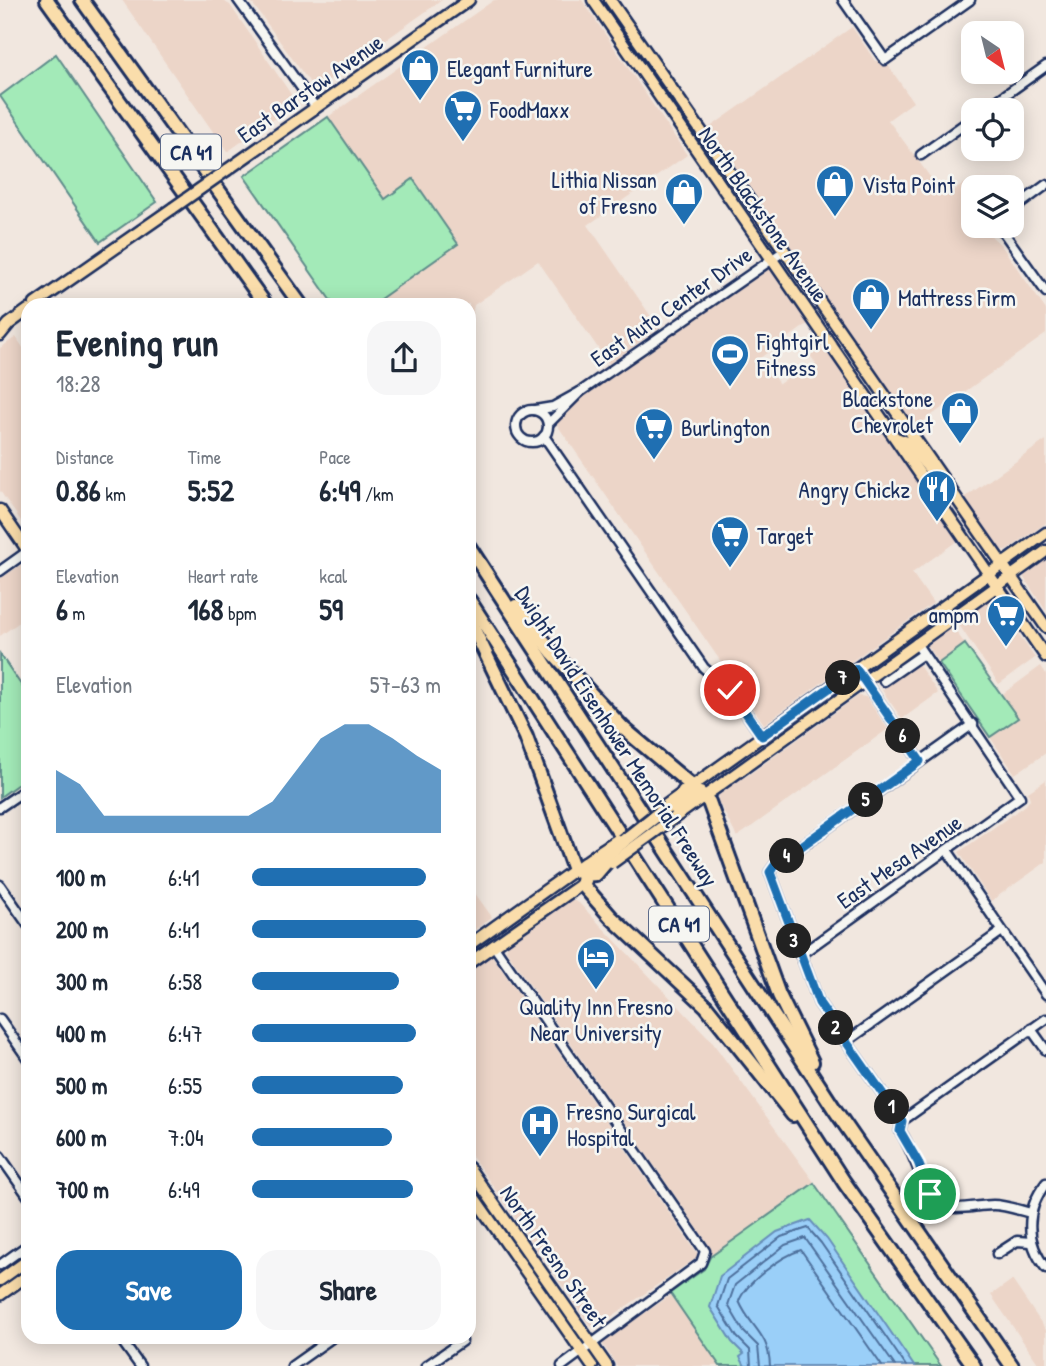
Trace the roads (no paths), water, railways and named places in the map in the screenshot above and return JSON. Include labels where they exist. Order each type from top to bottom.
[{"type":"highway","name":"CA 41","points":[[82,0],[296,298]]},
{"type":"highway","name":"CA 41","points":[[48,1],[261,298]]},
{"type":"highway","points":[[476,557],[595,699],[690,792],[779,995],[835,1110]]},
{"type":"highway","name":"Dwight David Eisenhower Memorial Freeway","points":[[476,558],[835,1110],[1012,1366]]},
{"type":"highway","name":"CA 41","points":[[476,611],[844,1182],[974,1366]]},
{"type":"highway","points":[[476,633],[519,719],[584,876],[611,917],[706,1006],[844,1182]]},
{"type":"highway","points":[[584,876],[690,792]]},
{"type":"main road","name":"East Barstow Avenue","points":[[44,298],[469,0]]},
{"type":"main road","name":"North Blackstone Avenue","points":[[593,0],[1046,657]]},
{"type":"main road","name":"North Blackstone Avenue","points":[[610,0],[1046,627]]},
{"type":"main road","points":[[0,335],[4,325],[21,314]]},
{"type":"main road","points":[[859,384],[869,388],[893,421],[903,423]]},
{"type":"main road","points":[[896,438],[907,442],[930,473],[962,505]]},
{"type":"main road","points":[[0,510],[21,541]]},
{"type":"main road","points":[[690,792],[762,736],[1046,533]]},
{"type":"main road","points":[[690,792],[863,680],[1046,551]]},
{"type":"main road","points":[[476,958],[607,857]]},
{"type":"main road","points":[[476,941],[584,876]]},
{"type":"main road","name":"North Fresno Street","points":[[476,1178],[607,1366]]},
{"type":"main road","points":[[476,1188],[488,1204],[494,1204]]},
{"type":"main road","name":"North Fresno Street","points":[[476,1200],[592,1366]]},
{"type":"main road","points":[[0,1280],[21,1265]]},
{"type":"main road","points":[[1,1293],[21,1280]]},
{"type":"street","points":[[238,0],[316,108]]},
{"type":"street","points":[[844,0],[885,60],[970,0]]},
{"type":"street","points":[[1001,98],[1046,66]]},
{"type":"street","points":[[921,155],[961,127]]},
{"type":"street","points":[[1024,202],[1046,186]]},
{"type":"street","points":[[1008,238],[1046,292]]},
{"type":"street","name":"East Auto Center Drive","points":[[535,410],[553,407],[580,392],[784,251]]},
{"type":"street","name":"East Auto Center Drive","points":[[548,424],[580,392]]},
{"type":"street","points":[[535,410],[544,415],[548,424],[544,436],[528,441],[517,432],[519,418],[526,411],[535,410]]},
{"type":"street","points":[[544,436],[704,668],[730,690],[762,736]]},
{"type":"street","points":[[0,571],[21,556]]},
{"type":"street","points":[[902,1121],[819,1003],[770,872],[775,865],[972,724],[916,643]]},
{"type":"street","points":[[884,681],[923,654]]},
{"type":"street","points":[[856,669],[920,761]]},
{"type":"street","name":"East Mesa Avenue","points":[[800,956],[1020,797],[972,724]]},
{"type":"street","points":[[0,807],[21,794]]},
{"type":"street","points":[[947,850],[1046,994]]},
{"type":"street","points":[[0,886],[21,915]]},
{"type":"street","points":[[846,1042],[1002,931]]},
{"type":"street","points":[[494,946],[704,1247],[706,1255],[701,1263],[562,1366]]},
{"type":"street","points":[[0,1019],[21,1049]]},
{"type":"street","points":[[1031,1213],[996,1205],[952,1210],[940,1205],[930,1194],[918,1162],[900,1131],[902,1121],[1046,1019]]},
{"type":"street","points":[[1031,1029],[1046,1050]]},
{"type":"street","points":[[0,1156],[21,1186]]},
{"type":"street","points":[[1046,1183],[1031,1213],[1031,1242],[1046,1268]]},
{"type":"street","points":[[997,1254],[1017,1241],[1031,1242]]},
{"type":"street","points":[[0,1265],[21,1250]]},
{"type":"street","points":[[124,1344],[140,1366]]},
{"type":"street","points":[[292,1366],[323,1344]]},
{"type":"street","points":[[426,1366],[454,1344]]},
{"type":"water","points":[[810,1220],[827,1239],[914,1366],[745,1366],[740,1357],[744,1354],[732,1342],[710,1307],[720,1276],[777,1232]]},
{"type":"place","name":"Elegant Furniture","points":[[420,102]]},
{"type":"place","name":"FoodMaxx","points":[[463,143]]},
{"type":"place","name":"Vista Point","points":[[835,218]]},
{"type":"place","name":"Lithia Nissan of Fresno","points":[[684,226]]},
{"type":"place","name":"Mattress Firm","points":[[871,331]]},
{"type":"place","name":"Fightgirl Fitness","points":[[730,388]]},
{"type":"place","name":"Blackstone Chevrolet","points":[[960,445]]},
{"type":"place","name":"Burlington","points":[[654,461]]},
{"type":"place","name":"Angry Chickz","points":[[937,523]]},
{"type":"place","name":"Target","points":[[730,569]]},
{"type":"place","name":"ampm","points":[[1006,648]]},
{"type":"place","name":"Quality Inn Fresno Near University","points":[[596,991]]},
{"type":"place","name":"Fresno Surgical Hospital","points":[[540,1158]]}]
